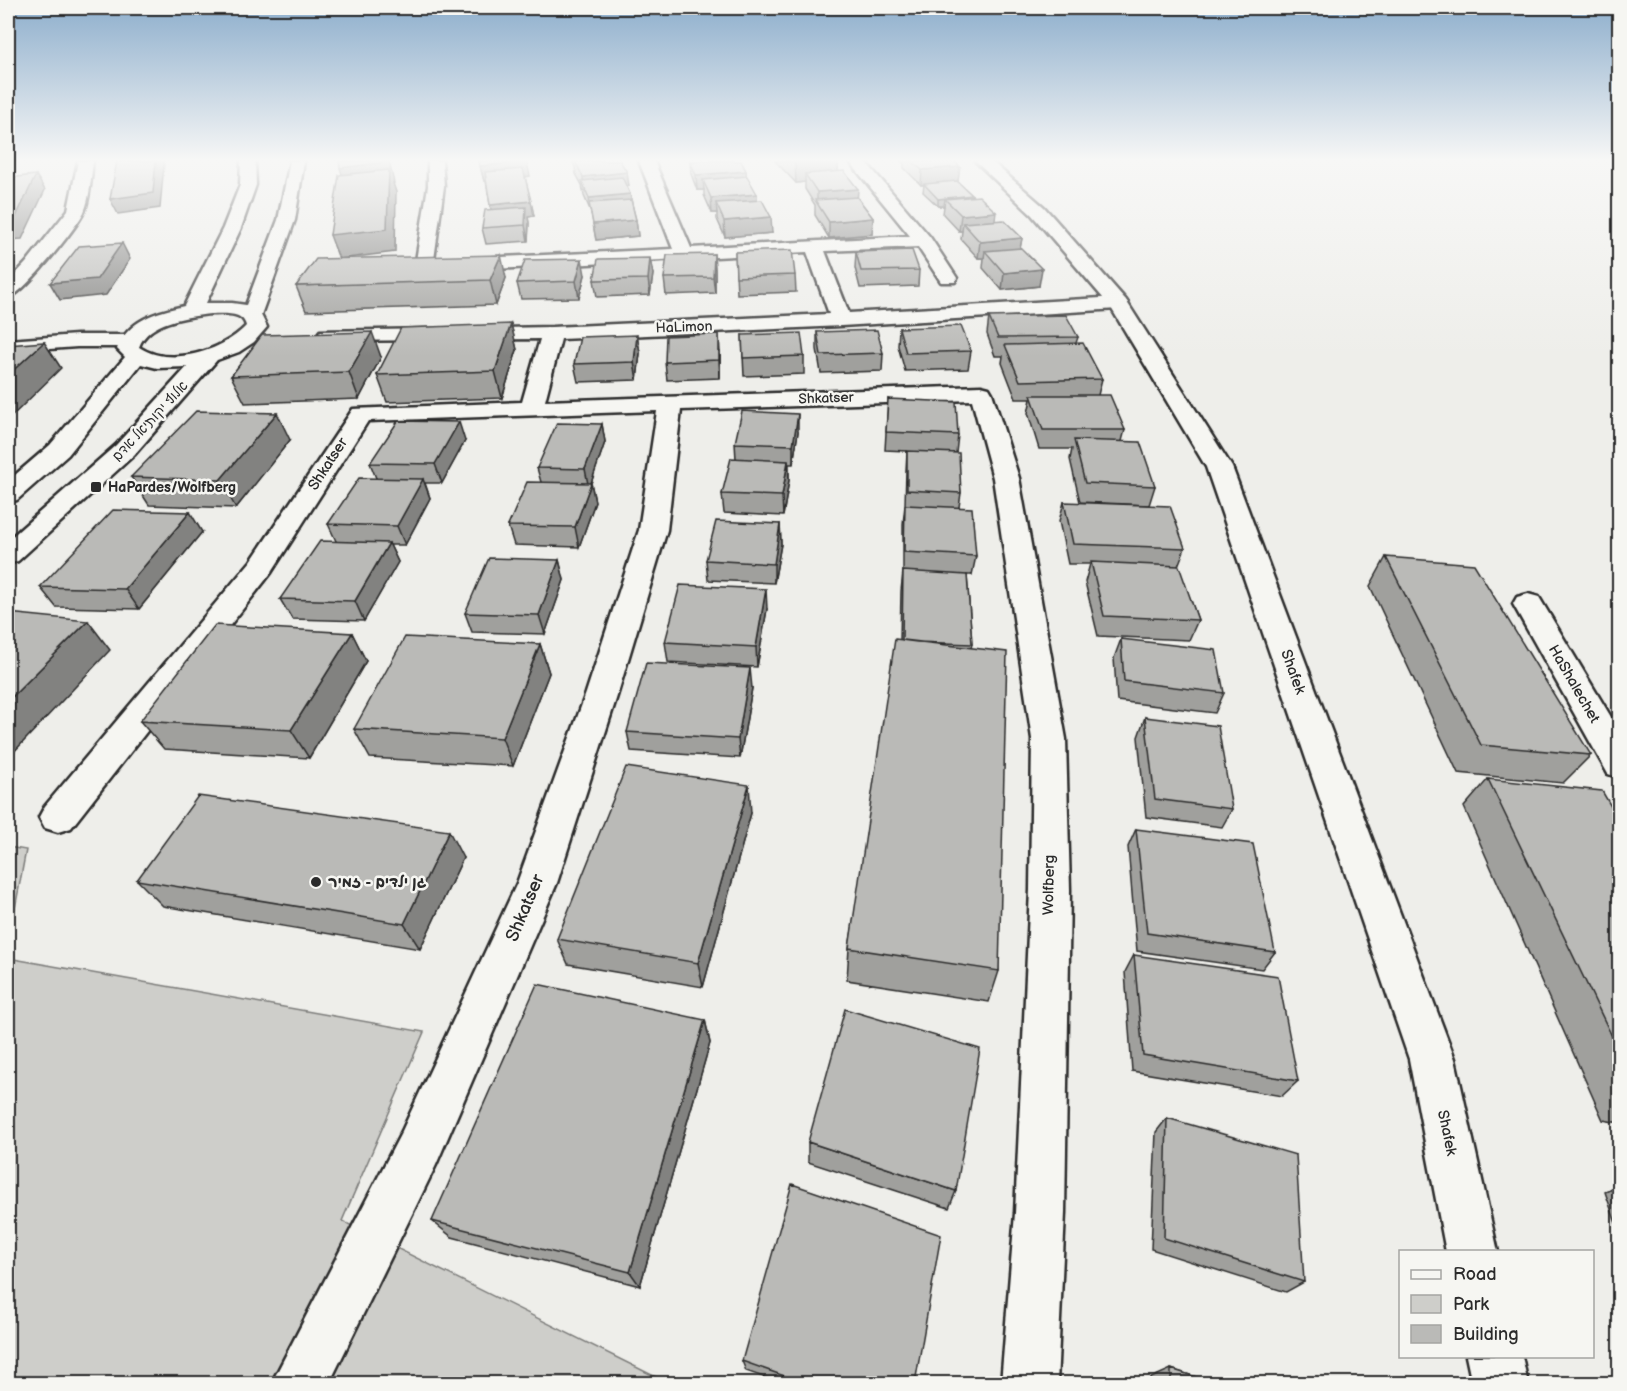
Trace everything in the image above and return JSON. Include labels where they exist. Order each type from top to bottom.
[{"type":"street","points":[[8,292],[33,267],[65,226]]},
{"type":"street","points":[[192,310],[233,226]]},
{"type":"street","points":[[252,314],[286,226]]},
{"type":"street","points":[[424,267],[430,226]]},
{"type":"street","points":[[673,226],[684,253]]},
{"type":"street","points":[[912,226],[948,278]]},
{"type":"street","name":"Shafek","points":[[1051,226],[1118,303],[1219,467],[1432,1059],[1472,1250]]},
{"type":"street","points":[[401,268],[924,241]]},
{"type":"street","points":[[814,247],[841,320]]},
{"type":"street","name":"HaLimon","points":[[308,336],[552,333],[841,320],[1118,303]]},
{"type":"street","points":[[8,346],[77,341],[192,310],[230,308],[252,314],[256,319],[256,327],[250,336],[230,348],[209,356],[180,361],[158,362],[133,349],[77,341]]},
{"type":"street","points":[[8,494],[59,450],[133,349],[138,331],[153,322]]},
{"type":"street","points":[[531,409],[552,333]]},
{"type":"street","points":[[250,336],[273,336]]},
{"type":"street","name":"אלוף יקותיאל אדם","points":[[8,555],[125,450],[209,356]]},
{"type":"street","name":"Shkatser","points":[[58,817],[261,567],[361,414],[981,393]]},
{"type":"street","name":"Wolfberg","points":[[981,393],[1006,478],[1049,739],[1050,890],[1041,1189],[1029,1383]]},
{"type":"street","name":"Shkatser","points":[[299,1383],[419,1148],[537,883],[602,693],[653,530],[670,404]]},
{"type":"street","name":"HaShalechet","points":[[1528,604],[1620,764]]},
{"type":"street","points":[[1494,1358],[1500,1383]]},
{"type":"green space","points":[[8,847],[26,850],[8,946]]},
{"type":"green space","points":[[8,958],[424,1032],[342,1221],[668,1383],[8,1383]]},
{"type":"building","points":[[331,226],[387,226],[387,229],[330,235]]},
{"type":"building","points":[[482,226],[512,226],[482,228]]},
{"type":"building","points":[[966,226],[1010,226],[1022,238],[980,242]]},
{"type":"building","points":[[122,243],[97,279],[50,283],[79,246]]},
{"type":"building","points":[[1021,248],[1042,269],[1004,273],[985,251]]},
{"type":"building","points":[[792,250],[795,275],[736,277],[735,252]]},
{"type":"building","points":[[912,250],[919,270],[861,271],[856,252]]},
{"type":"building","points":[[714,254],[713,277],[664,278],[667,255]]},
{"type":"building","points":[[501,255],[490,280],[296,286],[316,259]]},
{"type":"building","points":[[650,258],[648,279],[594,280],[598,259]]},
{"type":"building","points":[[582,259],[576,281],[517,283],[525,260]]},
{"type":"building","points":[[1066,315],[1078,337],[998,338],[989,317]]},
{"type":"building","points":[[511,324],[495,371],[377,375],[401,328]]},
{"type":"building","points":[[961,326],[971,351],[906,353],[899,328]]},
{"type":"building","points":[[877,330],[883,353],[821,355],[817,332]]},
{"type":"building","points":[[372,332],[349,372],[231,376],[262,335]]},
{"type":"building","points":[[801,333],[804,356],[743,358],[742,335]]},
{"type":"building","points":[[719,334],[719,360],[665,362],[666,336]]},
{"type":"building","points":[[637,335],[634,362],[574,364],[580,337]]},
{"type":"building","points":[[44,342],[8,375],[8,345]]},
{"type":"building","points":[[1083,343],[1102,379],[1020,381],[1005,345]]},
{"type":"building","points":[[1031,395],[1110,395],[1125,430],[1043,430]]},
{"type":"building","points":[[888,399],[956,402],[958,435],[886,432]]},
{"type":"building","points":[[196,411],[277,413],[220,480],[131,477]]},
{"type":"building","points":[[742,411],[798,414],[793,445],[735,443]]},
{"type":"building","points":[[398,421],[459,422],[435,464],[370,463]]},
{"type":"building","points":[[557,423],[602,424],[585,469],[537,468]]},
{"type":"building","points":[[1074,440],[1140,442],[1155,486],[1085,483]]},
{"type":"building","points":[[907,451],[959,453],[961,493],[907,490]]},
{"type":"building","points":[[731,458],[788,461],[782,496],[722,494]]},
{"type":"building","points":[[359,478],[423,479],[397,526],[328,524]]},
{"type":"building","points":[[527,482],[591,483],[575,527],[508,526]]},
{"type":"building","points":[[1064,502],[1170,506],[1185,548],[1073,544]]},
{"type":"building","points":[[905,505],[972,508],[976,556],[904,552]]},
{"type":"building","points":[[113,510],[190,512],[125,589],[40,587]]},
{"type":"building","points":[[716,521],[780,524],[774,564],[706,560]]},
{"type":"building","points":[[320,541],[389,543],[355,601],[280,599]]},
{"type":"building","points":[[1386,557],[1474,564],[1591,755],[1481,745]]},
{"type":"building","points":[[489,558],[559,560],[539,615],[465,613]]},
{"type":"building","points":[[1091,562],[1179,566],[1198,620],[1104,616]]},
{"type":"building","points":[[903,571],[967,575],[972,644],[902,640]]},
{"type":"building","points":[[680,585],[766,589],[756,647],[665,642]]},
{"type":"building","points":[[8,613],[88,621],[8,701]]},
{"type":"building","points":[[215,625],[352,633],[291,730],[140,721]]},
{"type":"building","points":[[405,637],[540,644],[502,738],[354,729]]},
{"type":"building","points":[[895,639],[1007,652],[999,971],[849,948]]},
{"type":"building","points":[[1121,639],[1216,650],[1224,693],[1124,681]]},
{"type":"building","points":[[646,663],[750,668],[738,739],[627,732]]},
{"type":"building","points":[[1145,717],[1218,726],[1232,809],[1155,799]]},
{"type":"building","points":[[626,767],[749,785],[698,963],[557,939]]},
{"type":"building","points":[[1488,779],[1602,791],[1620,822],[1620,1053]]},
{"type":"building","name":"גן ילדים - זמיר","points":[[198,796],[449,831],[404,924],[137,880]]},
{"type":"building","points":[[1136,829],[1253,844],[1275,952],[1147,933]]},
{"type":"building","points":[[1134,955],[1278,976],[1298,1081],[1143,1055]]},
{"type":"building","points":[[537,984],[705,1020],[630,1272],[432,1221]]},
{"type":"building","points":[[845,1009],[980,1049],[956,1191],[808,1142]]},
{"type":"building","points":[[1167,1118],[1296,1155],[1304,1282],[1164,1238]]},
{"type":"building","points":[[792,1184],[941,1235],[915,1383],[804,1383],[742,1361]]},
{"type":"building","points":[[1171,1369],[1215,1383],[1171,1383]]},
{"type":"place","name":"HaPardes/Wolfberg","points":[[96,487]]},
{"type":"place","name":"גן ילדים - זמיר","points":[[316,882]]}]
